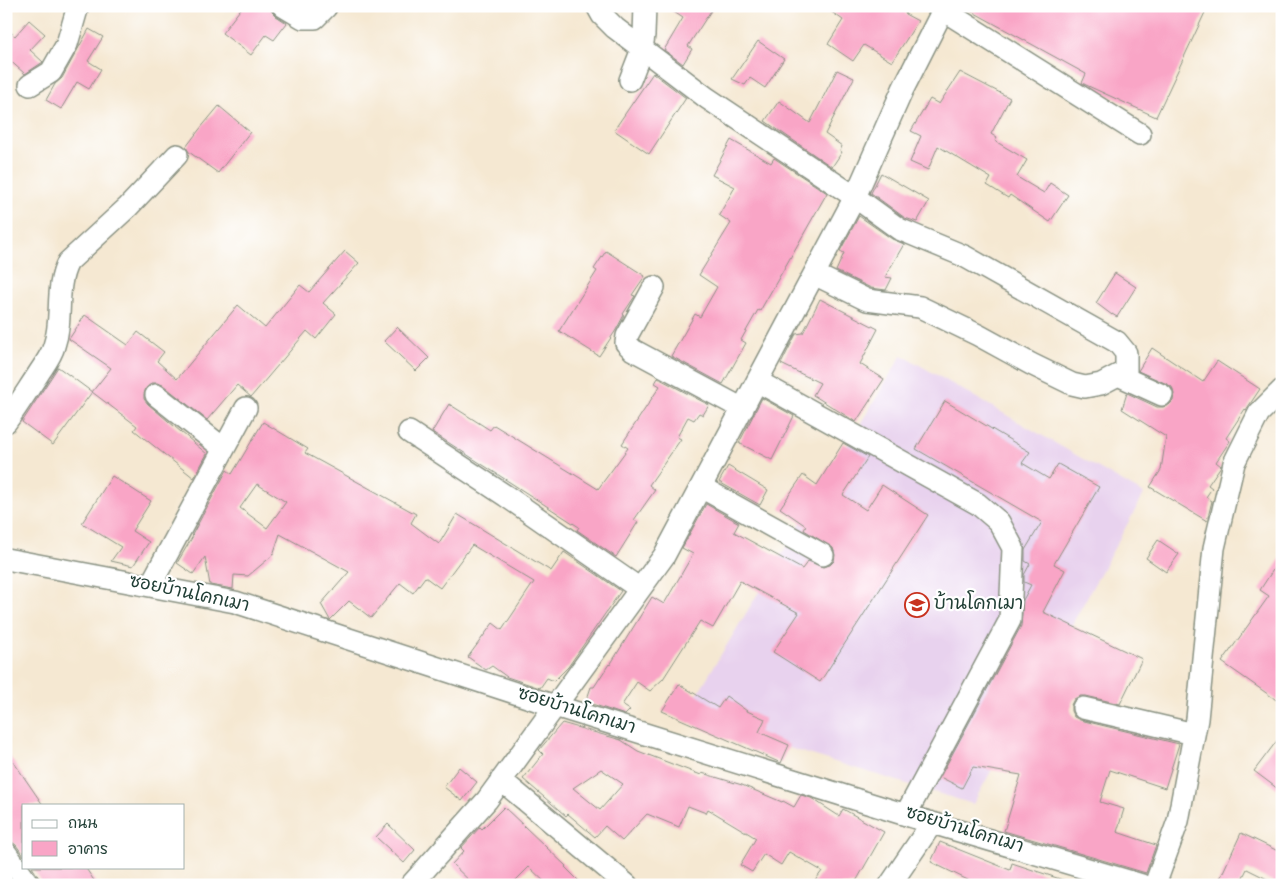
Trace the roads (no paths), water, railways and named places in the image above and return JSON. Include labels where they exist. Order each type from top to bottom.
[{"type":"street","points":[[283,6],[303,18],[315,18],[326,7]]},
{"type":"street","points":[[597,6],[602,15],[615,28],[708,98],[855,196],[899,229],[964,256],[1116,342],[1126,352],[1126,378]]},
{"type":"street","points":[[630,80],[642,49],[645,6]]},
{"type":"street","points":[[410,885],[487,800],[664,556],[855,196],[903,89],[944,8],[1140,134]]},
{"type":"street","points":[[30,85],[50,72],[67,44],[72,9]]},
{"type":"street","points":[[6,422],[49,358],[54,346],[59,318],[59,286],[63,271],[68,262],[128,207],[177,155]]},
{"type":"street","points":[[814,274],[867,300],[920,307],[978,334],[1031,364],[1072,384],[1085,387],[1101,384],[1118,375],[1162,394]]},
{"type":"street","points":[[654,287],[627,336],[626,343],[633,350],[743,409]]},
{"type":"street","points":[[757,381],[978,504],[999,522],[1013,548],[1010,620],[906,814]]},
{"type":"street","points":[[1143,884],[1178,822],[1194,734],[1214,548],[1234,463],[1259,413],[1282,390]]},
{"type":"street","points":[[156,395],[224,450]]},
{"type":"street","points":[[150,586],[246,408]]},
{"type":"street","points":[[409,432],[506,496],[640,589]]},
{"type":"street","points":[[701,487],[823,555]]},
{"type":"street","name":"ซอยบ้านโคกเมา","points":[[6,559],[235,602],[555,706],[932,823],[1143,884]]},
{"type":"street","points":[[1083,708],[1194,734]]},
{"type":"street","points":[[501,780],[627,885]]},
{"type":"street","points":[[890,885],[932,823]]},
{"type":"street","points":[[6,854],[29,885]]},
{"type":"place","name":"บ้านโคกเมา","points":[[917,605]]}]
